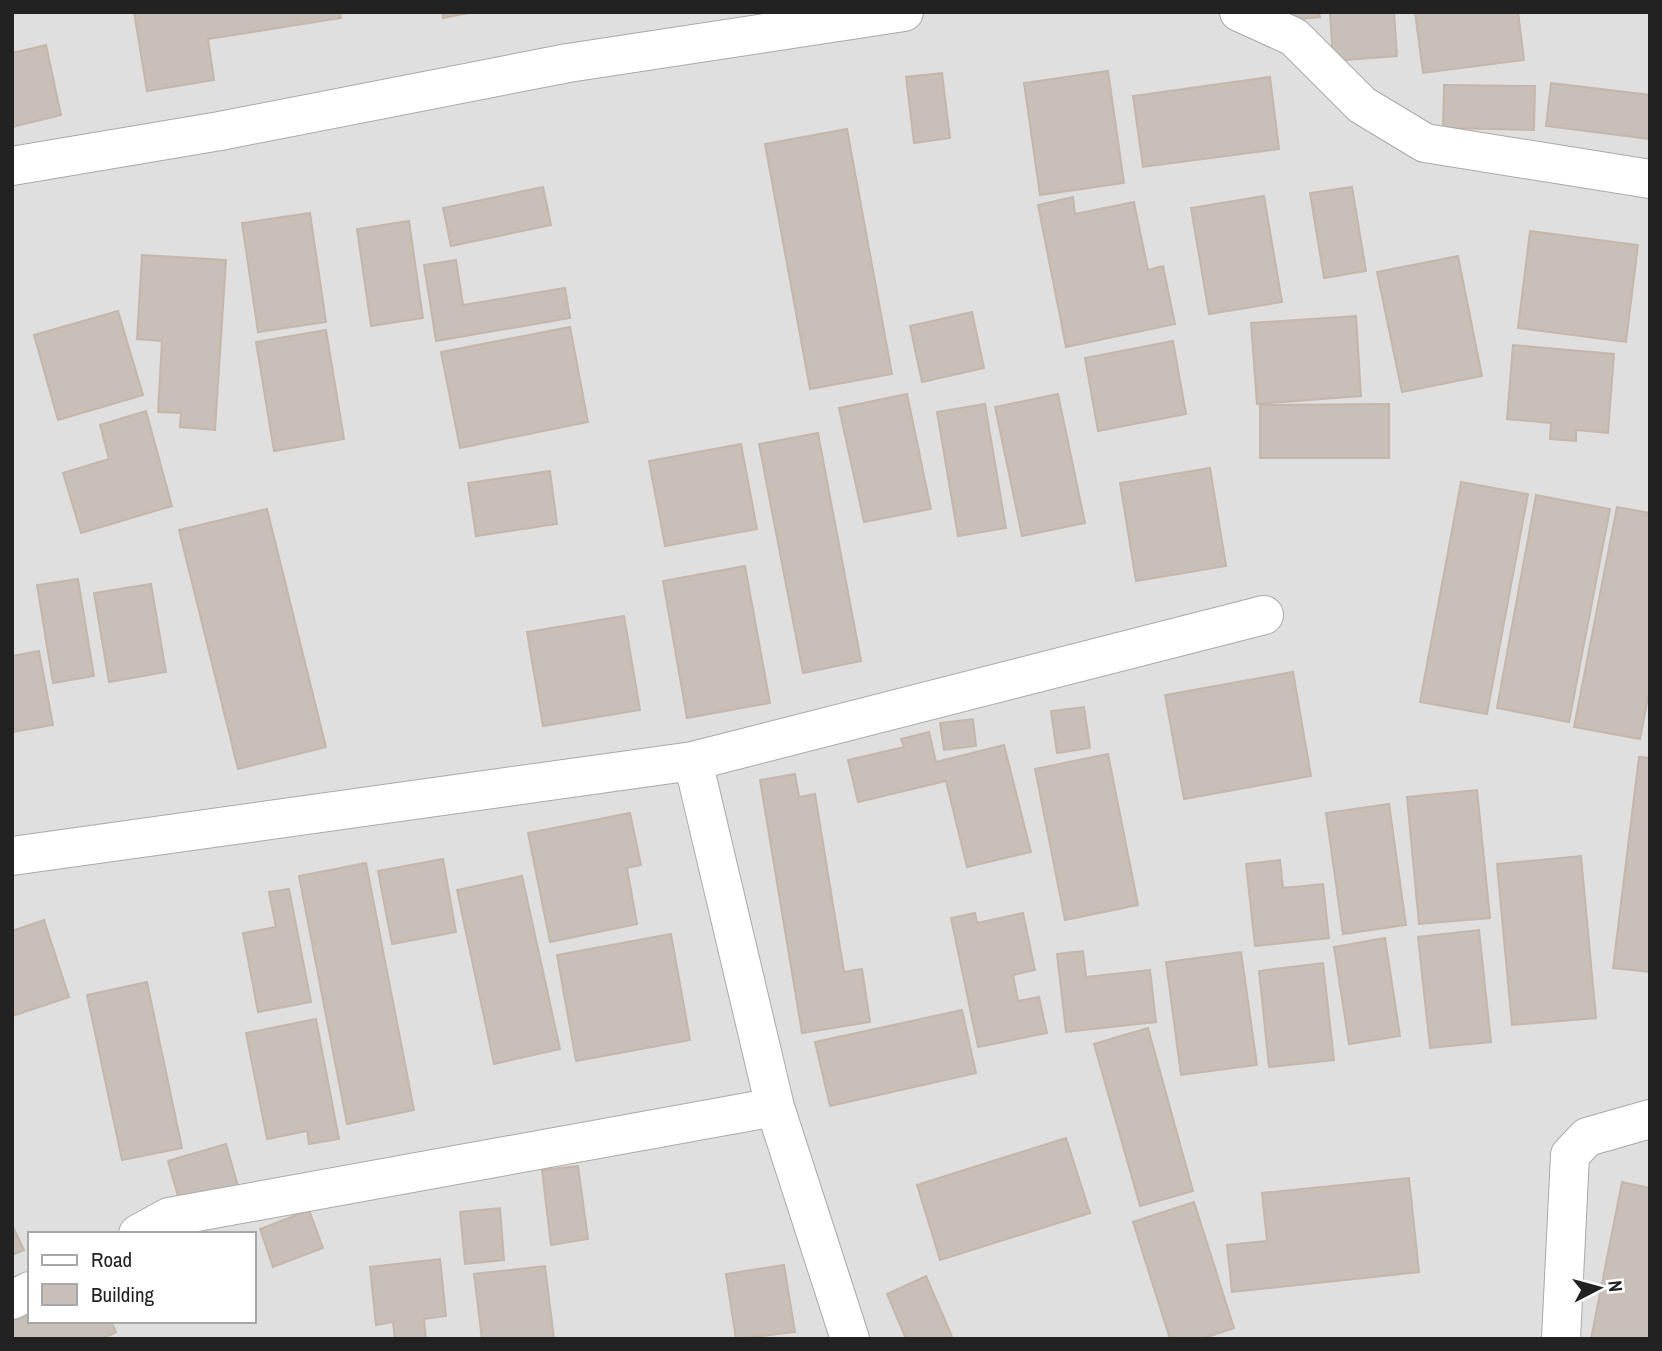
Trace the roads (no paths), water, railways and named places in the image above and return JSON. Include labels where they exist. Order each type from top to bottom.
[{"type":"street","points":[[12,166],[220,131],[568,63],[904,12]]},
{"type":"street","points":[[1238,12],[1294,37],[1362,105],[1425,143],[1650,179]]},
{"type":"street","points":[[12,856],[693,761],[1264,615]]},
{"type":"street","points":[[693,761],[775,1107],[850,1339]]},
{"type":"street","points":[[142,1232],[169,1217],[775,1107]]},
{"type":"street","points":[[1561,1339],[1570,1155],[1587,1137],[1650,1119]]},
{"type":"street","points":[[12,1300],[28,1292]]}]
